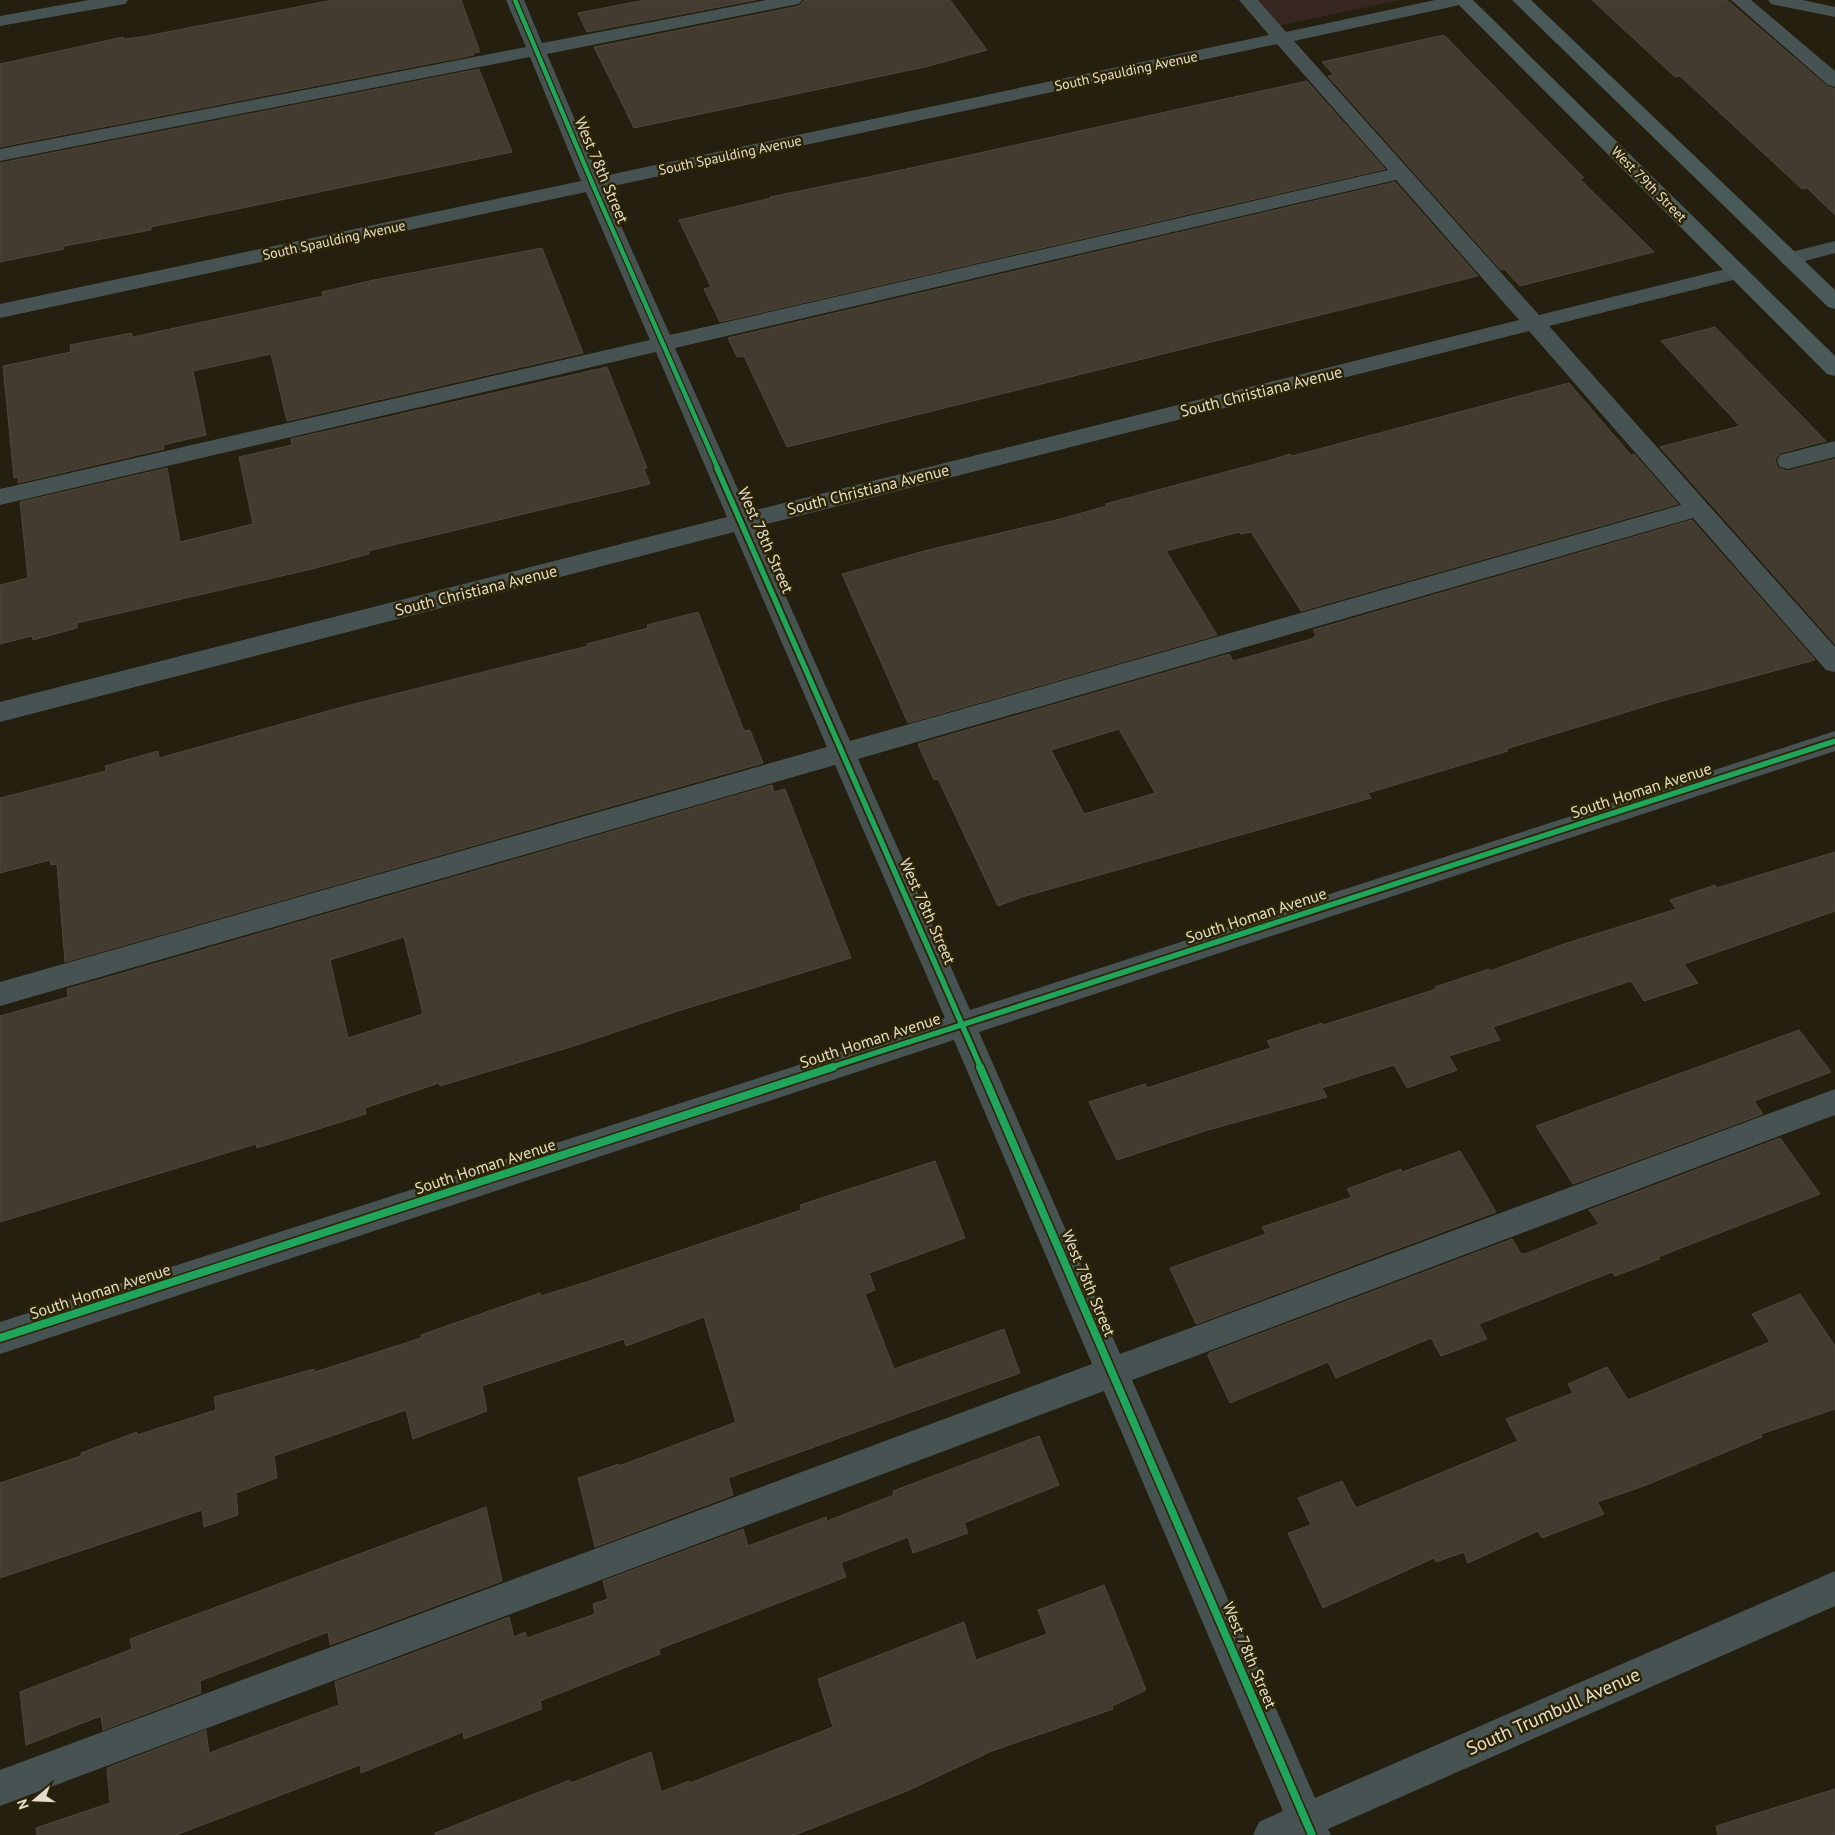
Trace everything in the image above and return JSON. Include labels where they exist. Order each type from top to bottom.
[{"type":"main road","name":"West 79th Street","points":[[1462,0],[1835,369]]},
{"type":"main road","points":[[1521,0],[1835,302]]},
{"type":"street","points":[[0,21],[119,0]]},
{"type":"street","name":"West 78th Street","points":[[515,0],[593,185],[743,521],[1309,1828]]},
{"type":"street","points":[[0,155],[793,0]]},
{"type":"street","points":[[1248,0],[1835,663]]},
{"type":"street","name":"South Spaulding Avenue","points":[[0,311],[1462,0]]},
{"type":"street","points":[[1740,0],[1835,81]]},
{"type":"street","points":[[1777,0],[1835,12]]},
{"type":"street","points":[[0,497],[663,342],[1401,173]]},
{"type":"street","points":[[1790,259],[1835,247]]},
{"type":"street","name":"South Christiana Avenue","points":[[0,712],[743,521],[1738,272]]},
{"type":"street","points":[[1788,461],[1835,449]]},
{"type":"street","points":[[0,994],[1698,508]]},
{"type":"street","name":"South Homan Avenue","points":[[0,1338],[1835,741]]},
{"type":"street","points":[[0,1788],[1835,1102]]},
{"type":"street","name":"South Trumbull Avenue","points":[[1272,1835],[1309,1828],[1835,1588]]},
{"type":"shaded area","points":[[1249,0],[1401,0],[1272,27]]},
{"type":"building","points":[[333,0],[461,0],[480,52],[473,53],[474,55],[0,147],[0,64],[123,37],[124,39],[141,37]]},
{"type":"building","points":[[645,0],[756,0],[587,32],[578,13]]},
{"type":"building","points":[[804,0],[950,0],[987,50],[925,67],[634,128],[594,47],[799,6]]},
{"type":"building","points":[[1592,0],[1727,0],[1827,86],[1835,89],[1835,215],[1807,188],[1802,189],[1680,76],[1675,77]]},
{"type":"building","points":[[1444,35],[1584,178],[1580,179],[1654,252],[1520,286],[1504,269],[1501,270],[1328,76],[1334,75],[1322,62]]},
{"type":"building","points":[[479,69],[512,152],[151,227],[151,230],[64,246],[64,249],[0,262],[0,163]]},
{"type":"building","points":[[1307,81],[1385,169],[720,322],[704,289],[711,287],[679,220],[770,197]]},
{"type":"building","points":[[1395,182],[1478,276],[787,447],[744,356],[737,357],[728,338]]},
{"type":"building","points":[[542,248],[583,353],[287,421],[271,354],[193,371],[206,435],[163,445],[164,449],[18,483],[18,477],[14,478],[3,366],[71,352],[70,345],[131,333],[133,337],[323,296],[322,292],[374,280]]},
{"type":"building","points":[[1715,327],[1826,441],[1780,453],[1775,460],[1778,468],[1788,471],[1835,459],[1835,644],[1660,447],[1740,426],[1661,341]]},
{"type":"building","points":[[607,367],[647,468],[644,469],[650,484],[368,551],[369,554],[312,569],[77,623],[77,628],[33,640],[32,636],[0,644],[0,585],[28,578],[20,502],[167,468],[180,542],[253,524],[239,457],[292,445],[291,439]]},
{"type":"building","points":[[1569,383],[1631,455],[1634,454],[1678,504],[1301,611],[1251,532],[1241,534],[1239,532],[1166,551],[1217,635],[908,723],[842,574],[928,550],[1060,519],[1107,506],[1105,504],[1290,454],[1292,456]]},
{"type":"building","points":[[1692,520],[1815,660],[1666,700],[1506,749],[1508,751],[1368,793],[1371,798],[1022,897],[998,906],[938,779],[934,780],[918,744],[1229,654],[1233,661],[1311,639],[1316,636],[1313,630]],"holes":[[[1119,729],[1155,793],[1084,814],[1051,750]]]},
{"type":"building","points":[[698,612],[744,731],[750,730],[763,763],[65,962],[57,864],[51,865],[50,860],[0,873],[0,798],[106,771],[105,766],[158,751],[159,758],[346,706],[588,646],[587,644],[648,628],[647,625]]},
{"type":"building","points":[[772,785],[774,792],[785,789],[851,958],[678,1011],[574,1046],[440,1086],[439,1083],[365,1108],[366,1114],[309,1132],[257,1148],[256,1144],[0,1222],[0,1016],[68,997],[67,989]],"holes":[[[404,937],[423,1014],[348,1038],[330,960]]]},
{"type":"building","points":[[1835,852],[1835,911],[1684,964],[1698,983],[1644,1001],[1631,981],[1493,1027],[1500,1040],[1449,1056],[1457,1070],[1407,1088],[1394,1065],[1322,1088],[1327,1097],[1208,1130],[1117,1160],[1089,1102],[1145,1084],[1147,1088],[1271,1048],[1267,1041],[1436,989],[1435,987],[1489,969],[1490,971],[1567,943],[1676,909],[1670,900],[1715,885],[1717,888]]},
{"type":"building","points":[[1799,1030],[1831,1072],[1754,1101],[1763,1114],[1573,1184],[1536,1126]]},
{"type":"building","points":[[1780,1138],[1820,1194],[1658,1257],[1660,1259],[1615,1276],[1612,1272],[1479,1324],[1487,1339],[1441,1356],[1431,1338],[1336,1378],[1328,1362],[1230,1403],[1208,1356],[1209,1353],[1512,1239],[1521,1254],[1528,1253],[1599,1224],[1589,1210]]},
{"type":"building","points":[[1460,1151],[1496,1212],[1196,1324],[1170,1268],[1266,1234],[1262,1227],[1352,1197],[1347,1189],[1401,1169],[1402,1172]]},
{"type":"building","points":[[935,1161],[965,1238],[869,1273],[875,1290],[865,1294],[894,1369],[1004,1329],[1020,1373],[728,1478],[733,1495],[595,1547],[578,1478],[619,1464],[619,1466],[736,1422],[704,1317],[626,1346],[624,1339],[482,1386],[487,1411],[413,1439],[406,1410],[274,1456],[277,1478],[236,1493],[238,1515],[204,1527],[202,1510],[0,1578],[0,1483],[81,1456],[81,1453],[137,1432],[137,1435],[216,1410],[214,1397],[314,1369],[315,1372],[421,1338],[421,1335],[540,1293],[541,1296],[580,1284],[801,1210],[800,1205]]},
{"type":"building","points":[[1800,1294],[1835,1346],[1835,1409],[1761,1434],[1762,1437],[1644,1486],[1597,1502],[1604,1514],[1542,1538],[1538,1531],[1468,1563],[1464,1552],[1436,1562],[1434,1558],[1323,1608],[1288,1533],[1311,1525],[1298,1498],[1342,1481],[1356,1508],[1518,1441],[1506,1419],[1573,1393],[1568,1384],[1607,1367],[1628,1400],[1770,1342],[1752,1314]]},
{"type":"building","points":[[1039,1436],[1059,1485],[964,1523],[968,1533],[913,1553],[908,1537],[841,1563],[846,1577],[659,1649],[660,1654],[540,1701],[542,1709],[464,1739],[463,1732],[361,1773],[360,1765],[176,1835],[37,1835],[36,1828],[110,1803],[107,1768],[206,1730],[209,1753],[339,1705],[335,1682],[509,1617],[514,1637],[525,1632],[527,1638],[595,1614],[593,1604],[608,1599],[603,1581],[743,1529],[748,1546],[826,1517],[827,1521],[894,1495],[893,1491]]},
{"type":"building","points":[[486,1507],[502,1581],[330,1645],[328,1632],[200,1681],[201,1693],[103,1730],[101,1716],[26,1745],[20,1692],[132,1649],[130,1639]]},
{"type":"building","points":[[1104,1585],[1146,1690],[1112,1706],[1113,1709],[992,1751],[907,1791],[795,1835],[435,1835],[435,1833],[570,1780],[571,1783],[651,1752],[661,1792],[689,1781],[690,1783],[833,1727],[818,1679],[964,1622],[976,1660],[1047,1634],[1038,1610]]},
{"type":"building","points":[[1835,1789],[1835,1835],[1718,1835],[1716,1826]]},
{"type":"cycle path","points":[[515,0],[593,185],[962,1025],[1312,1835]]},
{"type":"cycle path","points":[[0,1338],[1835,741]]}]
